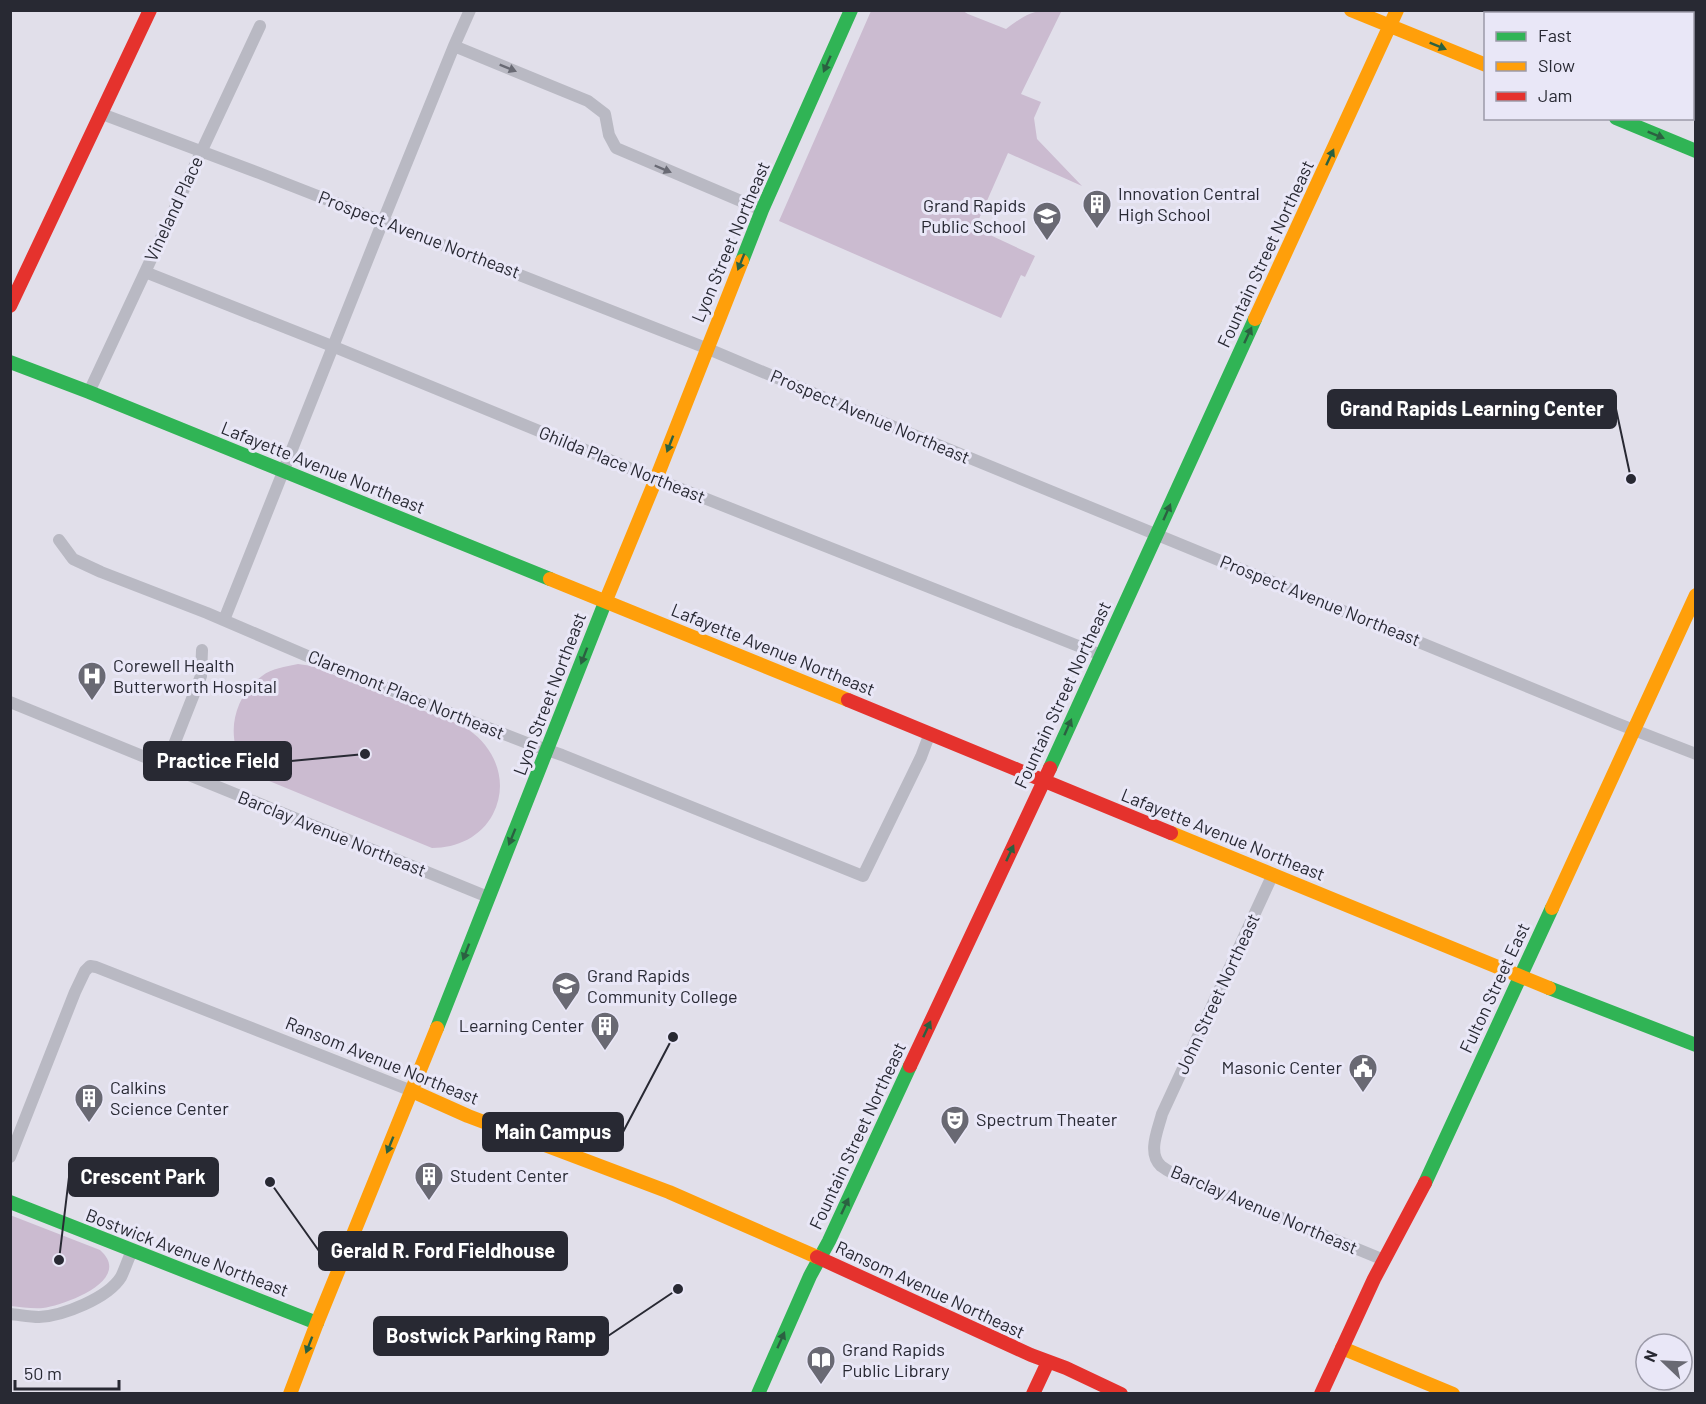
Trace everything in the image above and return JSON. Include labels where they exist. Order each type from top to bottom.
[{"type":"street","points":[[10,306],[150,10]]},
{"type":"street","points":[[224,620],[332,346],[470,10]]},
{"type":"street","name":"Lyon Street Northeast","points":[[290,1394],[656,479],[706,348],[762,210],[850,10]]},
{"type":"street","points":[[1351,10],[1484,65]]},
{"type":"street","name":"Fountain Street Northeast","points":[[758,1394],[810,1276],[834,1230],[1044,780],[1397,10]]},
{"type":"street","name":"Vineland Place","points":[[89,392],[260,26]]},
{"type":"street","points":[[454,46],[588,101],[605,114],[609,135],[616,148],[762,210]]},
{"type":"street","name":"Prospect Avenue Northeast","points":[[102,114],[201,150],[706,348],[865,416],[1695,754]]},
{"type":"street","points":[[1621,120],[1695,151]]},
{"type":"street","name":"Ghilda Place Northeast","points":[[145,272],[656,479],[1101,655]]},
{"type":"street","name":"Lafayette Avenue Northeast","points":[[10,362],[89,392],[1695,1045]]},
{"type":"street","name":"Claremont Place Northeast","points":[[59,540],[73,559],[340,670],[562,755],[863,876],[921,757],[930,733]]},
{"type":"street","name":"Fulton Street East","points":[[1321,1394],[1384,1260],[1430,1173],[1695,595]]},
{"type":"street","points":[[166,765],[201,676],[202,650]]},
{"type":"street","name":"Barclay Avenue Northeast","points":[[10,702],[488,897]]},
{"type":"street","name":"John Street Northeast","points":[[1162,1114],[1273,874]]},
{"type":"street","name":"Ransom Avenue Northeast","points":[[10,1157],[77,987],[85,971],[90,966],[96,967],[411,1091],[468,1116],[669,1192],[1031,1356],[1121,1394]]},
{"type":"street","name":"Barclay Avenue Northeast","points":[[1162,1114],[1154,1141],[1155,1156],[1161,1166],[1174,1174],[1384,1260]]},
{"type":"street","name":"Bostwick Avenue Northeast","points":[[10,1202],[317,1323]]},
{"type":"street","points":[[10,1314],[39,1317],[72,1310],[96,1299],[109,1291],[121,1277],[132,1251]]},
{"type":"street","points":[[1342,1348],[1454,1394]]},
{"type":"street","points":[[1034,1394],[1048,1362]]},
{"type":"shaded area","points":[[871,11],[963,11],[1006,29],[1031,13],[1061,12],[1021,94],[1041,102],[1034,118],[1037,139],[1082,186],[1008,153],[975,228],[1035,256],[1025,277],[1021,275],[1001,318],[779,221]]},
{"type":"shaded area","points":[[298,664],[312,666],[453,722],[469,730],[478,738],[493,757],[500,779],[498,802],[493,814],[482,829],[467,840],[450,846],[432,848],[252,774],[237,751],[234,724],[237,710],[251,686],[262,676],[274,669]]},
{"type":"shaded area","points":[[10,1215],[100,1250],[108,1261],[109,1271],[103,1281],[80,1296],[53,1306],[27,1308],[11,1306]]},
{"type":"traffic: fast","points":[[742,261],[762,210],[851,10]]},
{"type":"traffic: fast","points":[[1621,120],[1696,151]]},
{"type":"traffic: fast","points":[[1050,768],[1255,319]]},
{"type":"traffic: fast","points":[[10,362],[550,579]]},
{"type":"traffic: fast","points":[[437,1028],[606,600]]},
{"type":"traffic: fast","points":[[1425,1183],[1552,908]]},
{"type":"traffic: fast","points":[[1549,988],[1696,1045]]},
{"type":"traffic: fast","points":[[758,1394],[810,1276],[829,1241],[910,1066]]},
{"type":"traffic: fast","points":[[10,1202],[317,1323]]},
{"type":"traffic: slow","points":[[1351,10],[1484,64]]},
{"type":"traffic: slow","points":[[1255,319],[1397,10]]},
{"type":"traffic: slow","points":[[606,600],[742,261]]},
{"type":"traffic: slow","points":[[550,579],[848,700]]},
{"type":"traffic: slow","points":[[1552,908],[1696,595]]},
{"type":"traffic: slow","points":[[1171,833],[1549,988]]},
{"type":"traffic: slow","points":[[290,1394],[437,1028]]},
{"type":"traffic: slow","points":[[412,1091],[468,1116],[669,1192],[817,1257]]},
{"type":"traffic: slow","points":[[1342,1348],[1453,1394]]},
{"type":"traffic: jam","points":[[10,306],[150,10]]},
{"type":"traffic: jam","points":[[848,700],[1171,833]]},
{"type":"traffic: jam","points":[[910,1066],[1050,768]]},
{"type":"traffic: jam","points":[[1321,1394],[1374,1279],[1425,1183]]},
{"type":"traffic: jam","points":[[817,1257],[1121,1394]]},
{"type":"traffic: jam","points":[[1033,1394],[1048,1362]]},
{"type":"place","name":"Innovation Central High School","points":[[1097,230]]},
{"type":"place","name":"Grand Rapids Public School","points":[[1047,242]]},
{"type":"place","name":"Grand Rapids Learning Center","points":[[1631,479]]},
{"type":"place","name":"Corewell Health Butterworth Hospital","points":[[92,702]]},
{"type":"place","name":"Practice Field","points":[[365,754]]},
{"type":"place","name":"Grand Rapids Community College","points":[[566,1012]]},
{"type":"place","name":"Main Campus","points":[[673,1037]]},
{"type":"place","name":"Learning Center","points":[[605,1052]]},
{"type":"place","name":"Masonic Center","points":[[1363,1094]]},
{"type":"place","name":"Calkins Science Center","points":[[89,1124]]},
{"type":"place","name":"Spectrum Theater","points":[[955,1146]]},
{"type":"place","name":"Gerald R. Ford Fieldhouse","points":[[270,1182]]},
{"type":"place","name":"Student Center","points":[[429,1202]]},
{"type":"place","name":"Crescent Park","points":[[59,1260]]},
{"type":"place","name":"Bostwick Parking Ramp","points":[[678,1289]]},
{"type":"place","name":"Grand Rapids Public Library","points":[[821,1386]]}]
